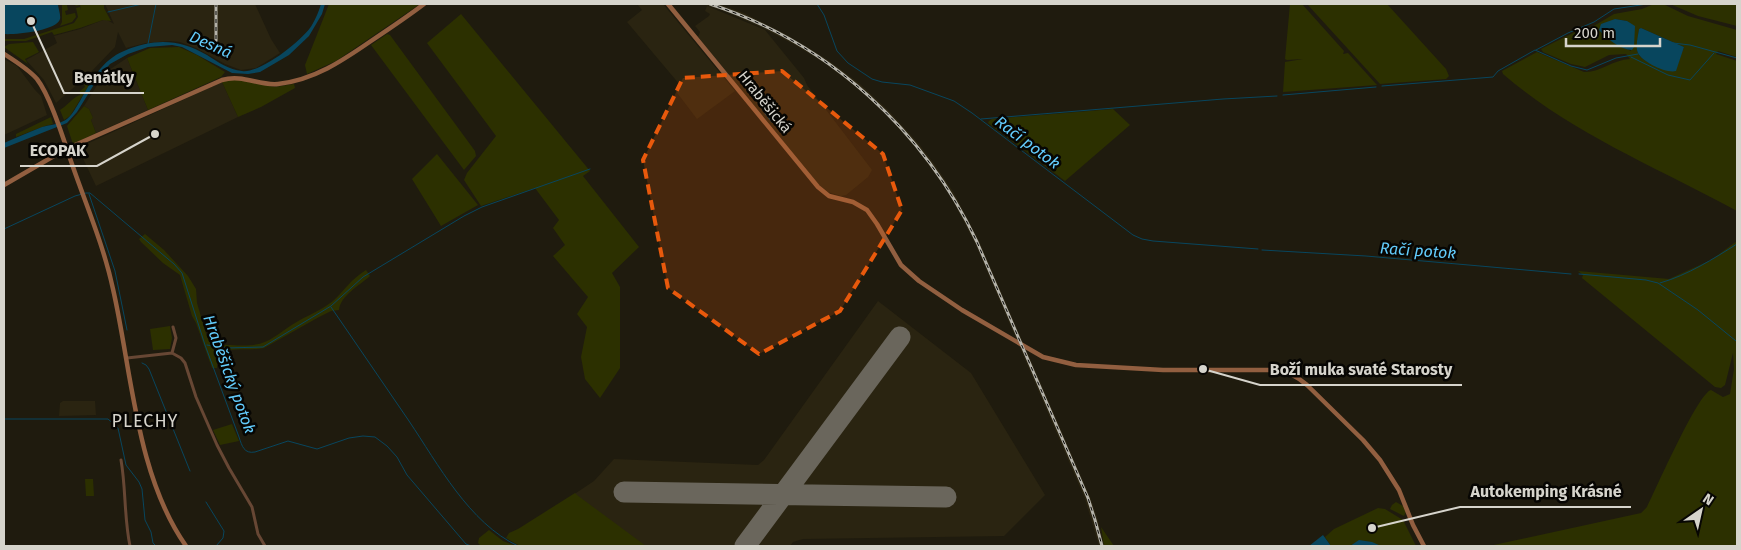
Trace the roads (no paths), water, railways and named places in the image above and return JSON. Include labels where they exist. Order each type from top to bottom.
[{"type":"street","points":[[4,186],[66,149],[222,80],[232,77],[275,84],[292,82],[324,71],[424,4]]},
{"type":"street","name":"Hraběšická","points":[[668,4],[818,187],[828,196],[852,202],[867,210],[901,265],[946,300],[1043,357],[1076,365],[1163,370],[1272,370],[1295,376],[1307,385],[1373,450],[1395,482],[1424,546]]},
{"type":"street","points":[[4,54],[36,79],[55,118],[110,274],[148,463],[162,505],[173,528],[186,546]]},
{"type":"street","points":[[172,353],[176,338],[174,326]]},
{"type":"street","points":[[127,358],[172,353],[181,358],[185,363],[196,397],[217,445],[228,468],[252,507],[258,534],[265,546]]},
{"type":"street","points":[[121,460],[124,505],[130,546]]},
{"type":"water","points":[[4,4],[58,4],[60,19],[51,27],[25,33],[4,34]]},
{"type":"water","points":[[321,4],[325,4],[322,14],[309,36],[289,55],[260,72],[248,74],[232,73],[182,47],[172,45],[148,47],[128,54],[110,64],[98,78],[77,112],[67,123],[4,148],[4,143],[67,119],[98,72],[116,55],[124,51],[157,42],[177,43],[197,50],[233,69],[250,70],[270,62],[300,39],[312,25]]},
{"type":"water","points":[[1615,19],[1627,21],[1635,26],[1634,47],[1632,50],[1619,46],[1599,30],[1601,24]]},
{"type":"water","points":[[1641,28],[1684,47],[1676,71],[1661,69],[1640,56],[1637,51],[1637,45],[1639,29]]},
{"type":"water","points":[[769,105],[778,119],[772,123],[762,110]]},
{"type":"water","points":[[1323,535],[1331,546],[1309,546]]},
{"type":"water","points":[[1359,540],[1372,542],[1381,546],[1350,546]]},
{"type":"waterway","points":[[108,12],[142,4]]},
{"type":"waterway","points":[[148,44],[156,4]]},
{"type":"waterway","name":"Račí potok","points":[[817,4],[824,15],[837,51],[848,63],[872,79],[910,85],[954,101],[1133,235],[1153,241],[1258,249]]},
{"type":"waterway","points":[[1536,50],[1594,22],[1614,9],[1647,4]]},
{"type":"waterway","points":[[1673,43],[1690,45],[1737,58]]},
{"type":"waterway","points":[[1382,86],[1493,77],[1498,71],[1535,50],[1571,66],[1587,70],[1616,58],[1638,54]]},
{"type":"waterway","points":[[1631,57],[1668,75],[1690,80],[1714,53]]},
{"type":"waterway","points":[[1283,95],[1376,87]]},
{"type":"waterway","points":[[981,119],[1277,96]]},
{"type":"waterway","points":[[207,345],[226,348],[263,347],[331,306],[363,277],[464,216],[482,207],[590,169]]},
{"type":"waterway","name":"Hraběšický potok","points":[[4,229],[75,196],[90,193],[174,264],[182,273],[205,345],[241,443],[246,451],[255,452],[288,441],[317,449],[349,438],[375,437],[397,457],[407,475],[466,544],[471,546]]},
{"type":"waterway","points":[[89,194],[115,271],[127,330]]},
{"type":"waterway","points":[[1660,283],[1690,271],[1737,244]]},
{"type":"waterway","name":"Račí potok","points":[[1262,250],[1366,256],[1571,274]]},
{"type":"waterway","name":"Račí potok","points":[[1579,274],[1646,280],[1658,283],[1698,310],[1736,341]]},
{"type":"waterway","points":[[331,307],[456,491],[484,523],[500,536],[518,546]]},
{"type":"waterway","points":[[142,363],[149,369],[190,471]]},
{"type":"waterway","points":[[4,419],[108,419],[118,428],[126,465],[142,489],[145,520],[151,532],[153,543],[156,546]]},
{"type":"waterway","points":[[206,502],[224,531],[223,538],[216,546]]},
{"type":"railway","points":[[216,4],[216,47]]},
{"type":"railway","points":[[710,4],[753,21],[794,42],[833,67],[868,96],[901,128],[930,163],[955,201],[977,242],[1088,498],[1102,546]]},
{"type":"place","name":"Benátky","points":[[31,21]]},
{"type":"place","name":"ECOPAK","points":[[155,134]]},
{"type":"place","name":"Boží muka svaté Starosty","points":[[1203,369]]},
{"type":"place","name":"Autokemping Krásné","points":[[1372,528]]},
{"type":"district","name":"PLECHY","points":[[145,421]]},
{"type":"water label","name":"Desná","points":[[211,44]]}]
